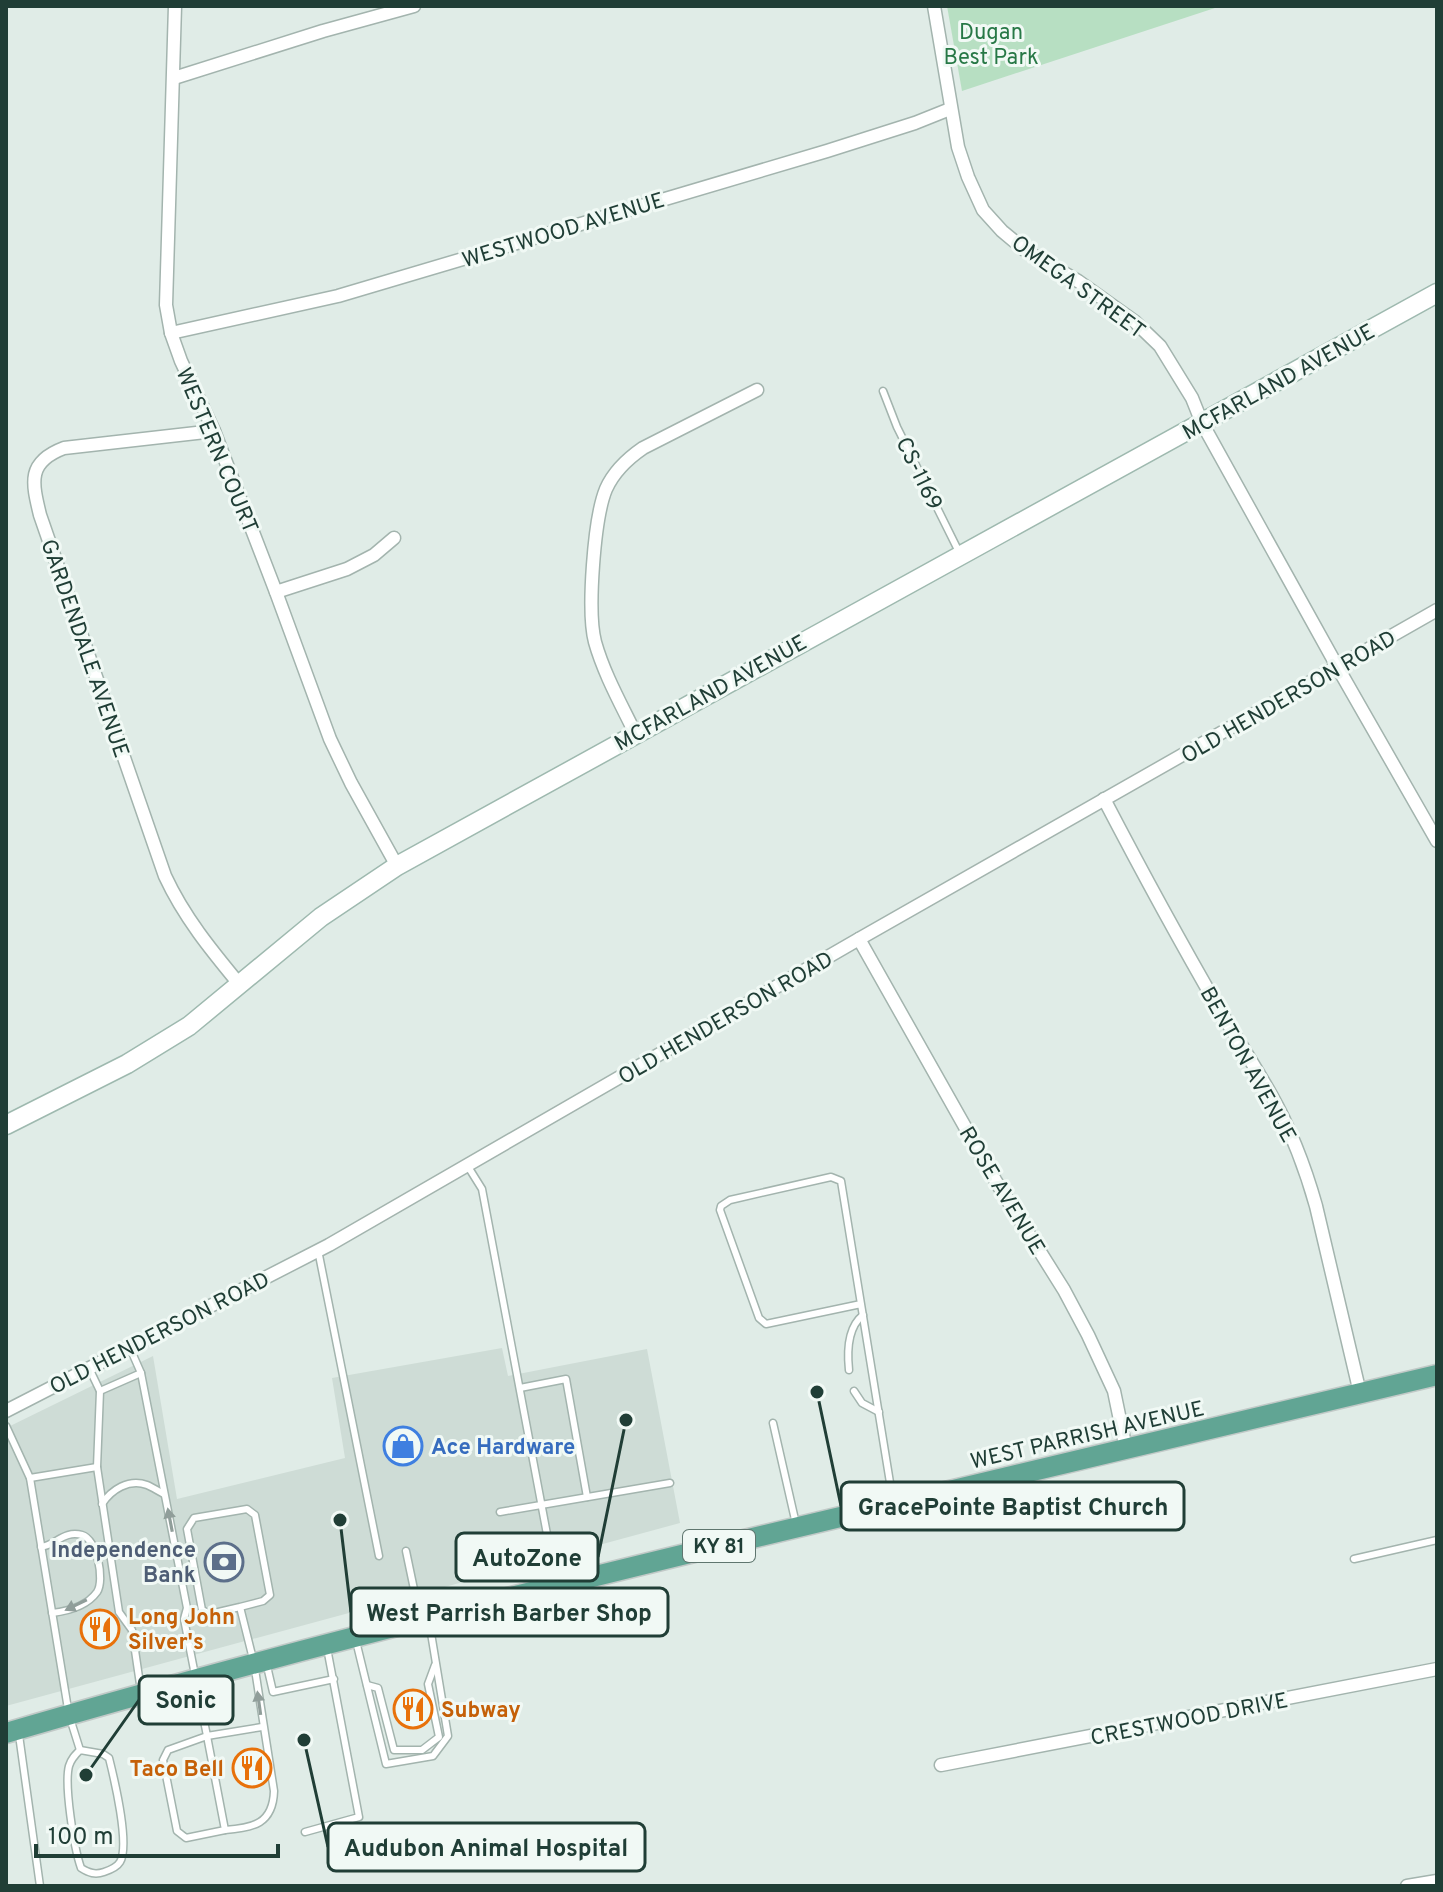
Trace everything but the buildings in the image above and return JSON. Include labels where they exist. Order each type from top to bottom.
[{"type":"main road","name":"WEST PARRISH AVENUE","points":[[12,1732],[424,1618],[1437,1375]]},
{"type":"street","name":"WESTERN COURT","points":[[175,6],[166,305],[171,333],[214,431],[330,739],[397,866]]},
{"type":"street","points":[[174,78],[414,6]]},
{"type":"street","name":"OMEGA STREET","points":[[934,6],[958,147],[983,210],[1026,251],[1078,281],[1124,313],[1160,346],[1192,398],[1202,423],[1437,841]]},
{"type":"street","name":"WESTWOOD AVENUE","points":[[171,333],[338,296],[827,151],[950,109]]},
{"type":"street","name":"MCFARLAND AVENUE","points":[[6,1125],[127,1064],[189,1026],[321,917],[397,866],[1437,293]]},
{"type":"street","points":[[635,733],[600,657],[591,621],[595,538],[604,496],[615,473],[627,459],[757,390]]},
{"type":"street","name":"GARDENDALE AVENUE","points":[[214,431],[64,448],[42,461],[35,471],[33,484],[40,515],[165,876],[194,928],[240,985]]},
{"type":"street","points":[[276,592],[347,569],[374,555],[394,538]]},
{"type":"street","name":"OLD HENDERSON ROAD","points":[[6,1411],[318,1250],[1437,610]]},
{"type":"street","name":"BENTON AVENUE","points":[[1104,799],[1158,902],[1271,1095],[1292,1138],[1310,1183],[1360,1393]]},
{"type":"street","name":"ROSE AVENUE","points":[[859,939],[995,1180],[1064,1290],[1088,1335],[1114,1391],[1126,1449]]},
{"type":"street","name":"CRESTWOOD DRIVE","points":[[941,1765],[1437,1669]]},
{"type":"street","points":[[1407,1886],[1437,1881]]},
{"type":"lane","name":"CS-1169","points":[[883,391],[897,427],[960,554]]},
{"type":"lane","points":[[467,1165],[482,1189],[557,1586]]},
{"type":"lane","points":[[861,1304],[766,1324],[759,1318],[721,1206],[730,1200],[831,1177],[841,1181],[894,1504]]},
{"type":"lane","points":[[318,1250],[379,1556]]},
{"type":"lane","points":[[849,1370],[853,1326],[863,1315]]},
{"type":"lane","points":[[130,1348],[141,1373],[165,1494],[187,1608],[184,1619],[225,1830]]},
{"type":"lane","points":[[89,1368],[100,1391],[97,1467],[119,1612],[132,1630],[142,1694]]},
{"type":"lane","points":[[100,1391],[141,1373]]},
{"type":"lane","points":[[520,1388],[566,1379],[587,1497]]},
{"type":"lane","points":[[854,1391],[862,1403],[879,1412]]},
{"type":"lane","points":[[773,1423],[797,1527]]},
{"type":"lane","points":[[6,1426],[30,1478],[69,1715],[80,1750]]},
{"type":"lane","points":[[30,1478],[97,1467]]},
{"type":"lane","points":[[500,1512],[670,1483]]},
{"type":"lane","points":[[102,1504],[114,1490],[130,1484],[145,1484],[165,1494]]},
{"type":"lane","points":[[247,1509],[255,1515],[270,1595],[263,1601],[240,1607],[210,1614],[202,1610],[187,1529],[194,1518],[247,1509]]},
{"type":"lane","points":[[41,1547],[69,1535],[80,1534],[89,1538],[101,1579],[98,1590],[86,1602],[71,1611],[52,1613]]},
{"type":"lane","points":[[1354,1559],[1437,1540]]},
{"type":"lane","points":[[355,1638],[386,1764],[433,1756],[448,1736],[437,1661],[406,1551]]},
{"type":"lane","points":[[240,1607],[273,1692],[334,1679]]},
{"type":"lane","points":[[305,1832],[359,1817],[326,1645]]},
{"type":"lane","points":[[367,1685],[378,1688],[394,1750],[422,1750],[439,1737],[428,1684],[437,1661]]},
{"type":"lane","points":[[259,1662],[262,1727],[274,1791],[273,1806],[260,1824],[186,1838],[177,1831],[163,1760],[168,1750],[207,1736],[262,1727]]},
{"type":"lane","points":[[12,1732],[40,1886]]},
{"type":"lane","points":[[80,1750],[109,1758],[119,1803],[123,1852],[119,1864],[99,1874],[81,1868],[70,1812],[68,1768],[80,1750]]},
{"type":"shaded area","points":[[502,1348],[508,1376],[647,1349],[680,1523],[6,1706],[6,1428],[153,1356],[177,1499],[345,1458],[332,1378]]},
{"type":"green space","name":"Dugan Best Park","points":[[947,6],[1221,6],[962,91]]},
{"type":"place","name":"GracePointe Baptist Church","points":[[817,1392]]},
{"type":"place","name":"AutoZone","points":[[626,1420]]},
{"type":"place","name":"Ace Hardware","points":[[403,1446]]},
{"type":"place","name":"West Parrish Barber Shop","points":[[340,1520]]},
{"type":"place","name":"Independence Bank","points":[[224,1562]]},
{"type":"place","name":"Long John Silver's","points":[[100,1629]]},
{"type":"place","name":"Subway","points":[[413,1709]]},
{"type":"place","name":"Audubon Animal Hospital","points":[[304,1740]]},
{"type":"place","name":"Taco Bell","points":[[252,1768]]},
{"type":"place","name":"Sonic","points":[[86,1775]]}]
